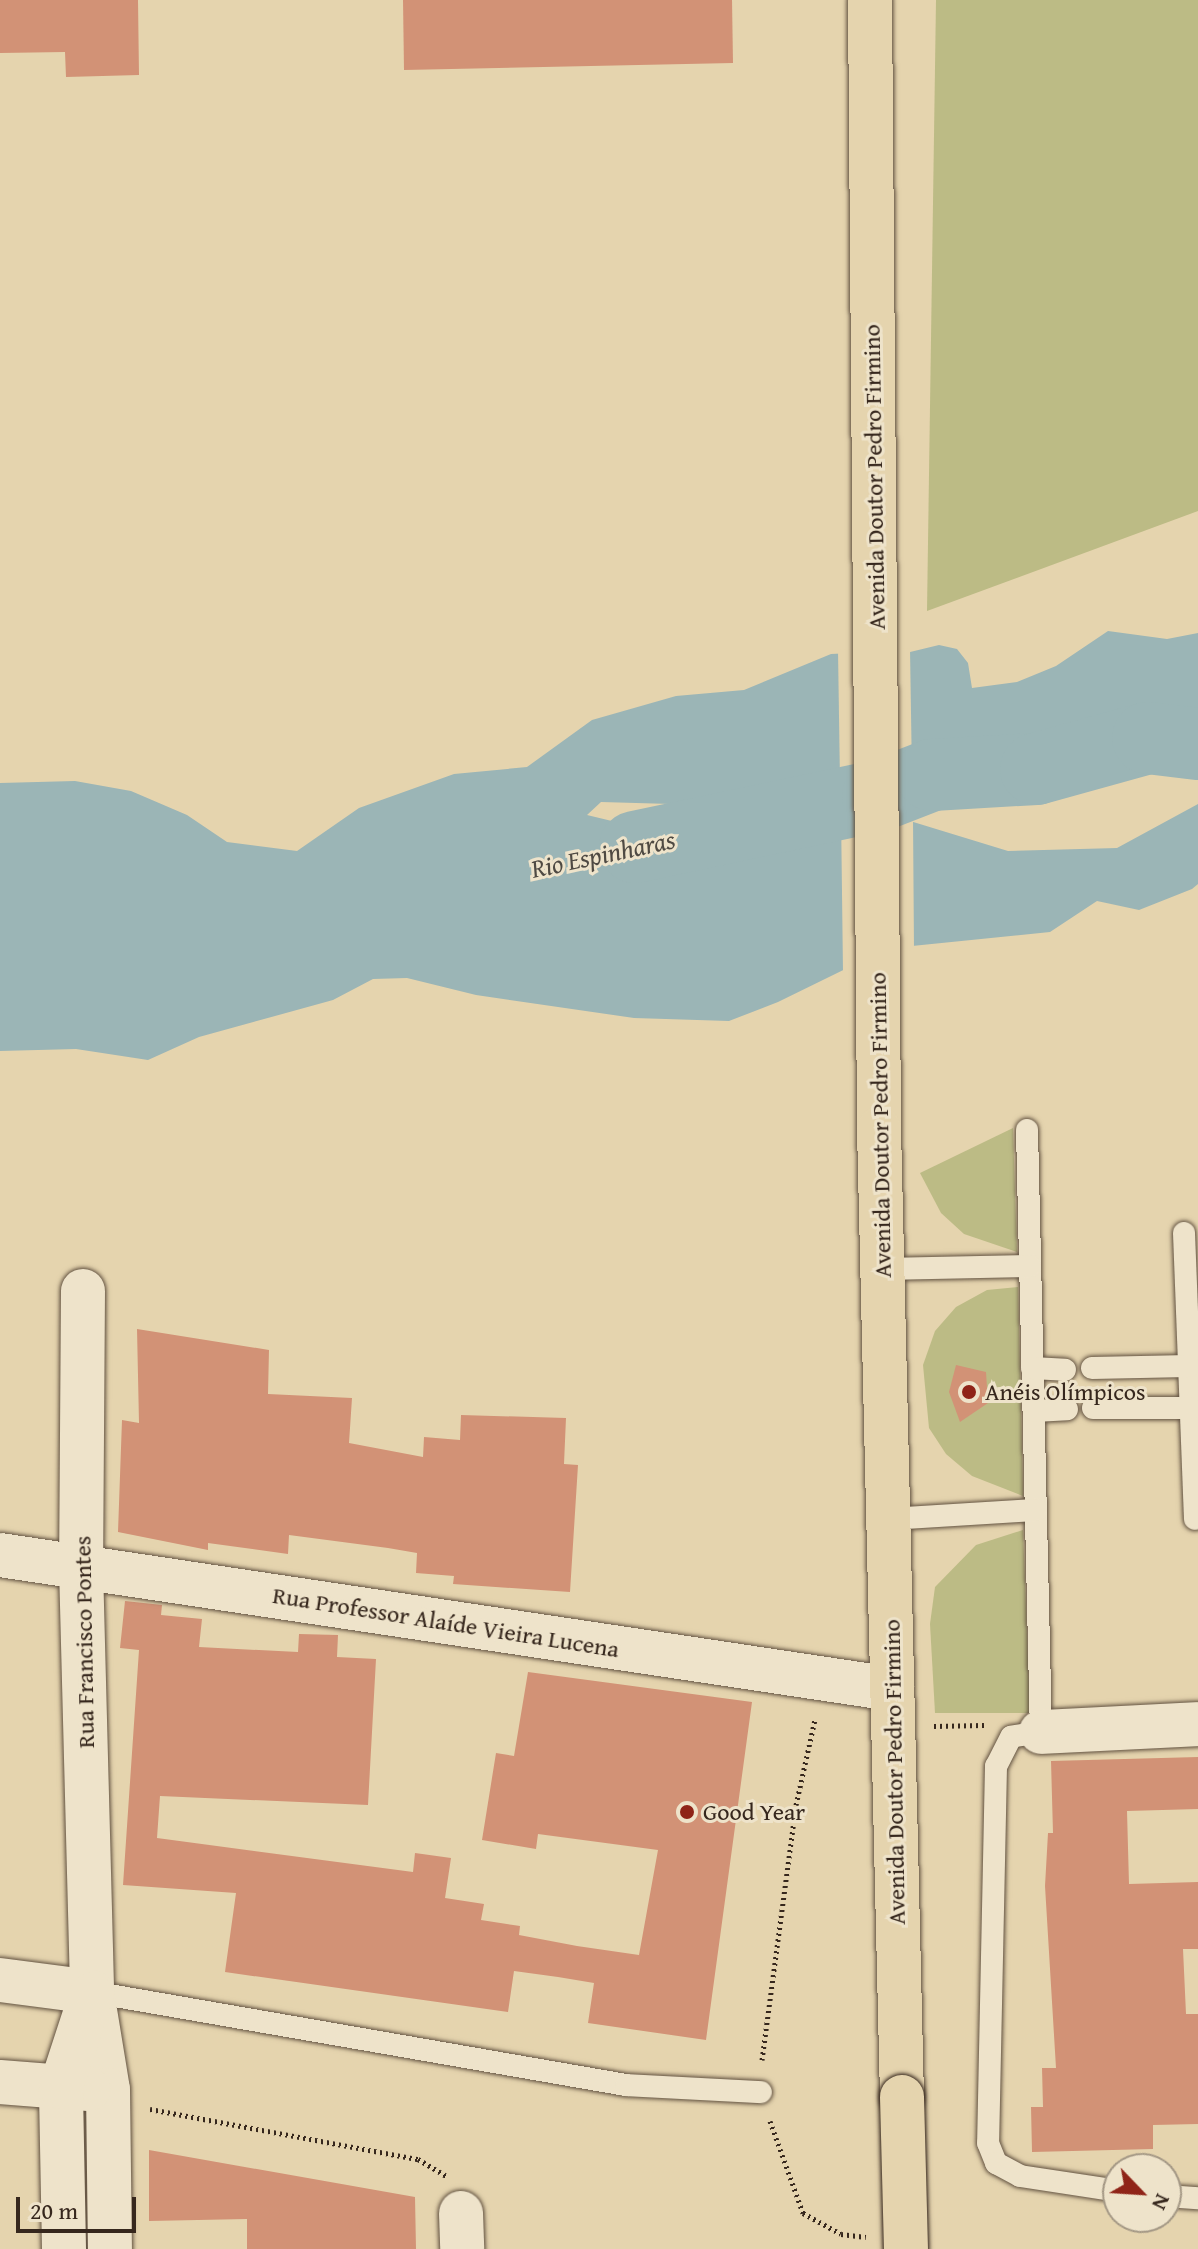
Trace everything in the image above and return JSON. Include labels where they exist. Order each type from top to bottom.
[{"type":"main road","name":"Avenida Doutor Pedro Firmino","points":[[870,0],[880,1162],[902,2097],[888,2243]]},
{"type":"street","name":"Rua Francisco Pontes","points":[[83,1291],[81,1567],[92,1992],[108,2090],[110,2249]]},
{"type":"street","name":"Rua Professor Alaíde Vieira Lucena","points":[[0,1555],[824,1679],[893,1708]]},
{"type":"street","points":[[1041,1728],[1198,1724]]},
{"type":"street","points":[[0,1980],[92,1992]]},
{"type":"street","name":"Rua Francisco Pontes","points":[[64,2249],[61,2087],[92,1992]]},
{"type":"street","points":[[0,2082],[108,2090]]},
{"type":"lane","points":[[1027,1130],[1041,1728],[1011,1737],[996,1766],[988,2143],[996,2163],[1020,2176],[1102,2189]]},
{"type":"lane","points":[[1184,1233],[1195,1519]]},
{"type":"lane","points":[[882,1269],[1030,1266]]},
{"type":"lane","points":[[1092,1368],[1189,1366]]},
{"type":"lane","points":[[1032,1368],[1065,1370]]},
{"type":"lane","points":[[1093,1408],[1190,1408]]},
{"type":"lane","points":[[1034,1411],[1067,1409]]},
{"type":"lane","points":[[888,1519],[1036,1510]]},
{"type":"lane","points":[[92,1992],[626,2085],[761,2092]]},
{"type":"path","points":[[824,1679],[796,1805],[761,2092],[803,2213],[841,2234],[888,2243]]},
{"type":"path","points":[[893,1708],[1041,1728]]},
{"type":"path","points":[[108,2090],[159,2113],[418,2159],[442,2171],[461,2231]]},
{"type":"shaded area","points":[[936,0],[1198,0],[1198,511],[927,611]]},
{"type":"shaded area","points":[[1013,1128],[1017,1252],[964,1234],[941,1213],[920,1173]]},
{"type":"shaded area","points":[[1018,1287],[1023,1496],[972,1476],[946,1454],[929,1428],[923,1365],[935,1331],[956,1307],[987,1290]]},
{"type":"shaded area","points":[[1023,1530],[1030,1713],[935,1713],[930,1624],[935,1587],[976,1545]]},
{"type":"water","points":[[1108,631],[1167,639],[1198,633],[1198,752],[1153,751],[1084,768],[905,774],[906,653],[939,645],[957,649],[968,663],[972,688],[1017,682],[1056,666]]},
{"type":"water","points":[[874,652],[874,776],[830,779],[800,793],[671,804],[601,802],[587,815],[645,829],[873,813],[876,954],[778,1002],[729,1021],[634,1018],[476,995],[407,978],[373,979],[333,1000],[199,1037],[148,1060],[76,1049],[0,1051],[0,783],[75,781],[131,791],[187,815],[227,842],[297,851],[359,808],[454,774],[527,767],[592,720],[676,696],[744,690],[831,654]]},
{"type":"water","points":[[1198,804],[1198,884],[1192,889],[1139,910],[1097,901],[1050,932],[912,946],[910,821],[1008,851],[1117,848]]},
{"type":"pier","points":[[910,648],[912,777],[840,782],[838,650]]},
{"type":"pier","points":[[873,809],[913,818],[914,950],[882,955],[843,973],[841,813]]},
{"type":"building","points":[[0,0],[138,0],[139,75],[66,77],[65,52],[0,53]]},
{"type":"building","points":[[403,0],[732,0],[733,63],[404,70]]},
{"type":"building","points":[[137,1329],[269,1350],[268,1394],[352,1398],[349,1443],[423,1457],[424,1437],[460,1440],[461,1415],[566,1418],[564,1464],[578,1465],[570,1592],[453,1584],[454,1576],[416,1573],[417,1553],[388,1548],[289,1535],[288,1554],[208,1543],[208,1550],[118,1532],[122,1420],[139,1423]]},
{"type":"building","points":[[956,1365],[986,1372],[988,1403],[960,1422],[949,1392]]},
{"type":"building","points":[[125,1601],[162,1605],[161,1615],[202,1619],[199,1647],[298,1652],[299,1634],[338,1635],[337,1657],[376,1659],[368,1805],[160,1796],[157,1838],[413,1872],[415,1853],[451,1858],[445,1898],[484,1904],[481,1920],[520,1926],[519,1935],[577,1946],[639,1955],[658,1850],[538,1834],[536,1849],[482,1840],[496,1753],[514,1756],[528,1672],[752,1702],[706,2040],[588,2023],[594,1983],[558,1977],[514,1971],[508,2012],[225,1972],[236,1893],[123,1885],[139,1650],[120,1648]]},
{"type":"building","points":[[1198,1757],[1198,1809],[1127,1811],[1129,1884],[1198,1882],[1198,1949],[1183,1949],[1186,2014],[1198,2014],[1198,2124],[1153,2125],[1153,2149],[1032,2152],[1031,2107],[1043,2107],[1042,2068],[1056,2068],[1045,1886],[1048,1833],[1053,1833],[1051,1761]]},
{"type":"building","points":[[149,2150],[415,2197],[416,2249],[247,2249],[247,2219],[149,2221]]},
{"type":"waterway","name":"Rio Espinharas","points":[[635,847],[878,796],[932,775],[1036,769],[1148,738],[1198,744]]},
{"type":"place","name":"Anéis Olímpicos","points":[[969,1392]]},
{"type":"place","name":"Good Year","points":[[687,1812]]}]
